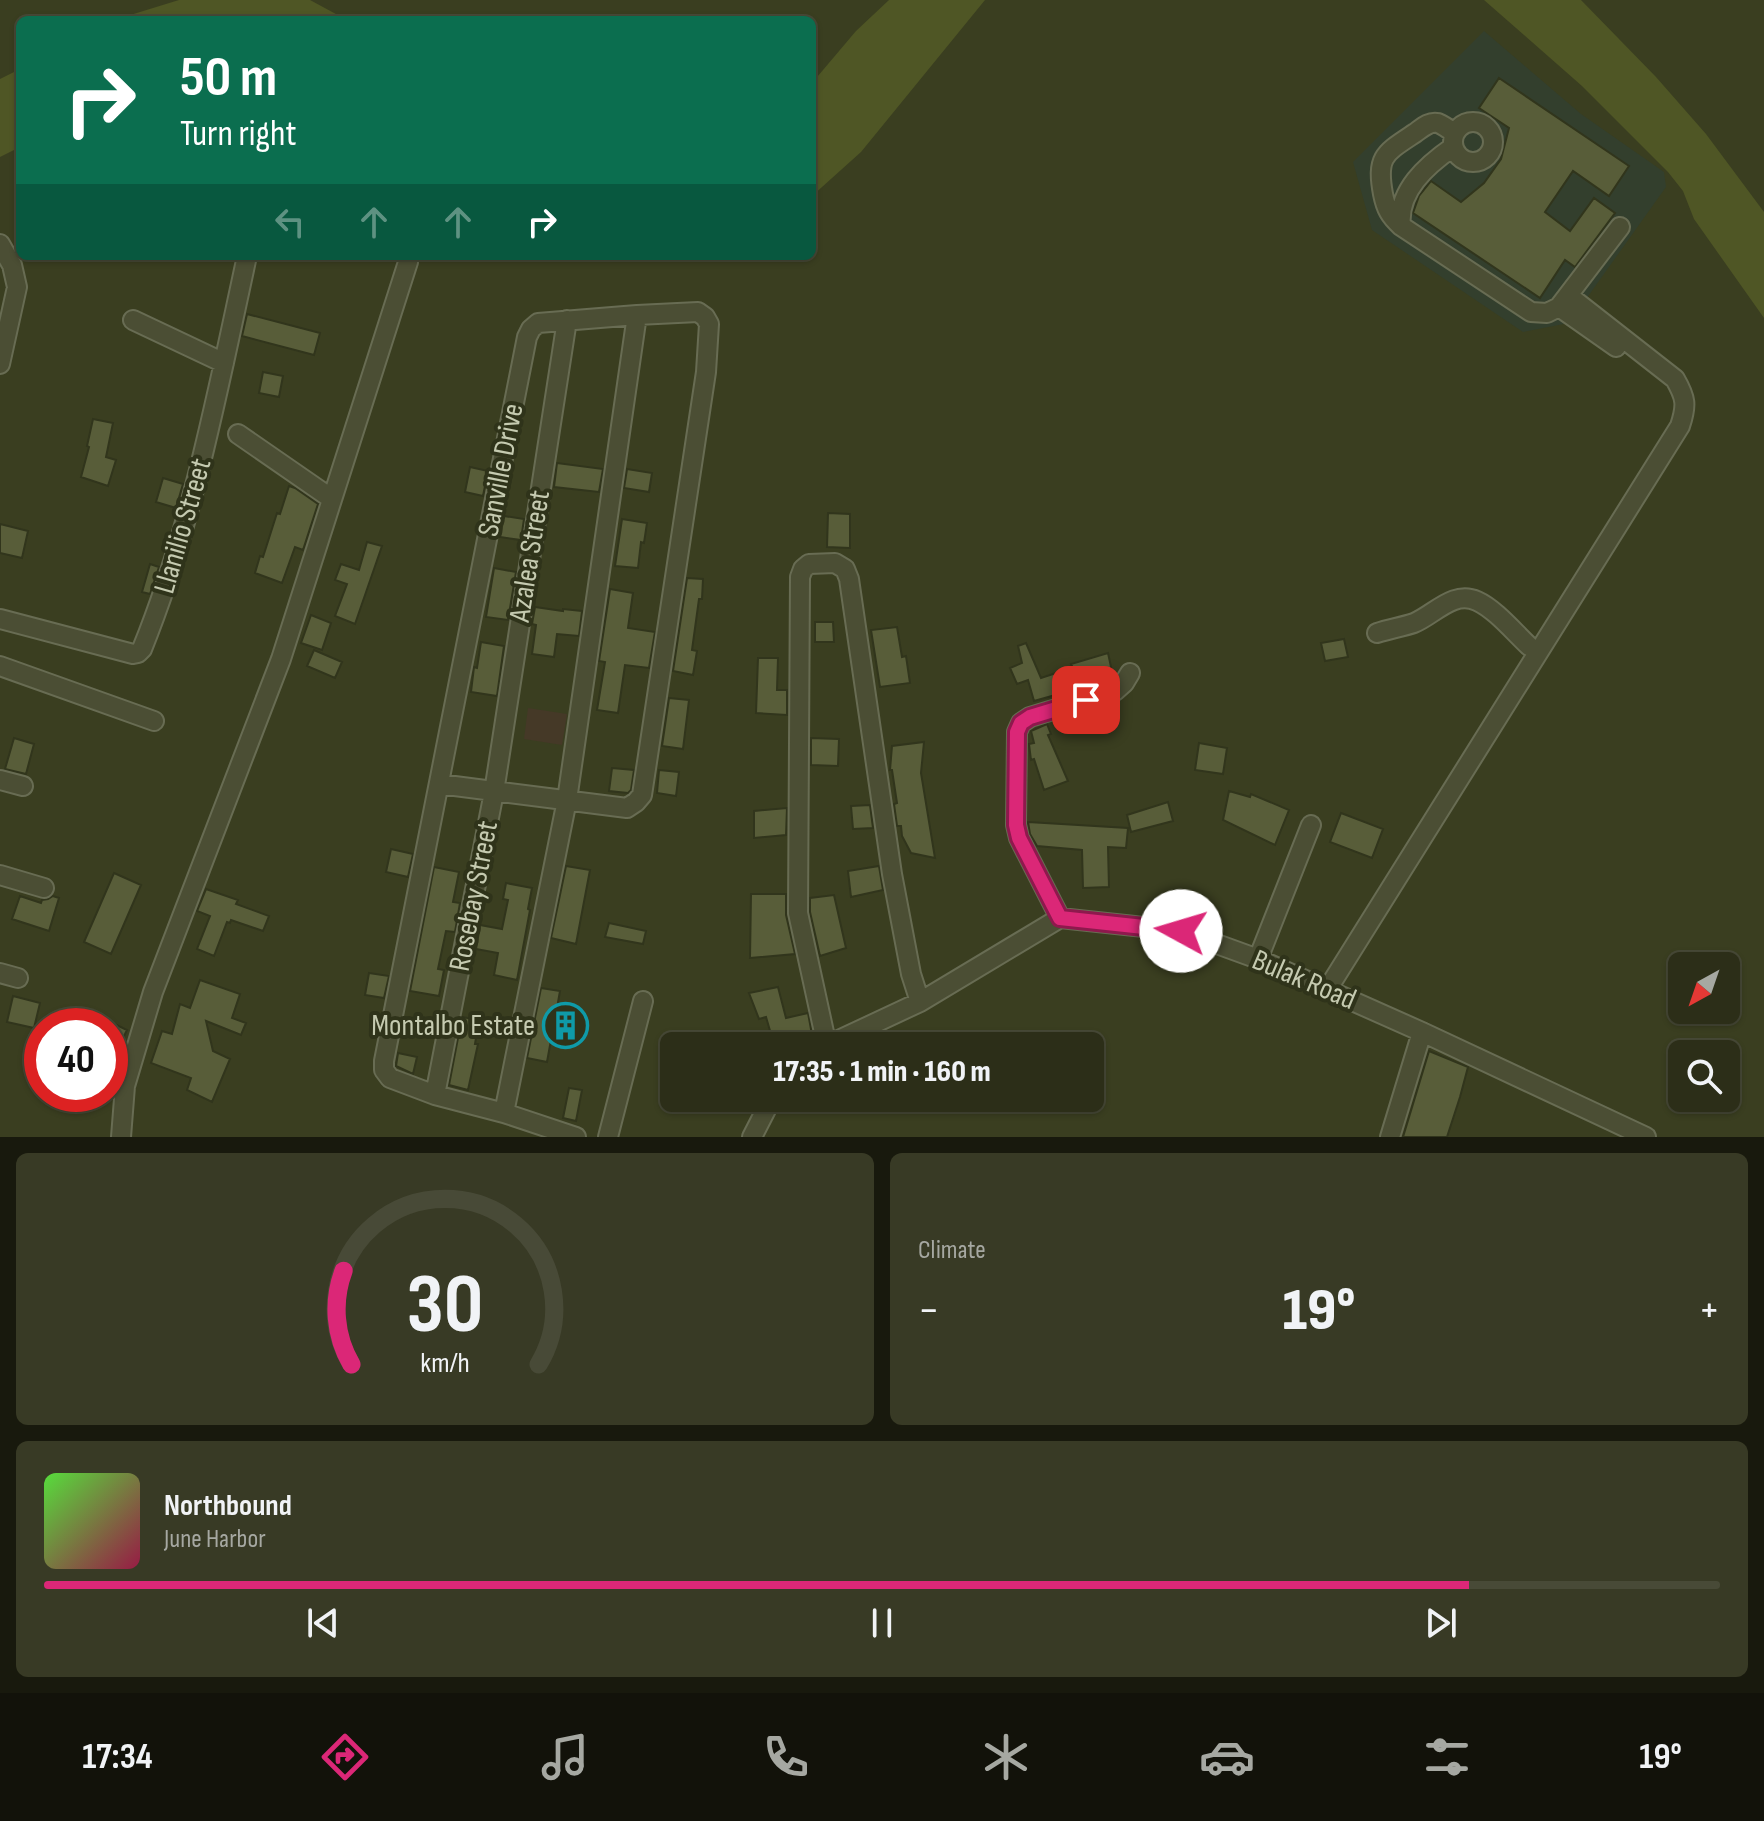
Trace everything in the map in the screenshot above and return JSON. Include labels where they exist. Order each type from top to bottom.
[{"type":"street","points":[[1401,226],[1400,214],[1409,190],[1454,140],[1438,123],[1429,123],[1384,158],[1379,173],[1390,217],[1401,226],[1531,312],[1547,313],[1564,301],[1620,227]]},
{"type":"street","points":[[0,244],[12,265],[17,287],[0,364]]},
{"type":"street","name":"Llanilio Street","points":[[0,619],[133,654],[142,649],[162,599],[201,463],[246,260]]},
{"type":"street","points":[[121,1137],[125,1086],[153,992],[281,659],[408,262]]},
{"type":"street","points":[[1323,988],[1529,646],[1670,422],[1673,397],[1666,383],[1564,301]]},
{"type":"street","points":[[1323,988],[1680,426],[1685,410],[1684,395],[1675,379],[1564,301]]},
{"type":"street","name":"Sanville Drive","points":[[567,800],[627,808],[642,795],[703,388],[709,324],[698,312],[538,323],[527,337],[384,1061],[384,1070],[390,1078],[435,1095],[504,1113],[576,1137]]},
{"type":"street","points":[[504,1113],[567,800],[637,315]]},
{"type":"street","points":[[133,320],[224,363]]},
{"type":"street","name":"Azalea Street","points":[[494,792],[567,320]]},
{"type":"street","points":[[238,434],[332,499]]},
{"type":"street","points":[[823,1032],[798,913],[800,577],[809,564],[835,563],[845,569],[849,579],[892,874],[911,974],[920,1002]]},
{"type":"street","points":[[1377,633],[1416,622],[1449,602],[1463,598],[1474,599],[1485,606],[1529,646]]},
{"type":"street","points":[[0,666],[154,721]]},
{"type":"street","points":[[856,1032],[920,1002],[1060,918],[1019,838],[1016,825],[1017,732],[1021,723],[1030,717],[1115,691],[1130,673]]},
{"type":"street","points":[[0,780],[23,786]]},
{"type":"street","points":[[439,784],[567,800]]},
{"type":"street","name":"Rosebay Street","points":[[435,1095],[494,792]]},
{"type":"street","points":[[1258,959],[1311,825]]},
{"type":"street","points":[[0,875],[44,888]]},
{"type":"street","name":"Bulak Road","points":[[1060,918],[1181,931],[1258,959],[1642,1136]]},
{"type":"street","points":[[608,1137],[643,1001]]},
{"type":"street","points":[[1390,1137],[1422,1032]]},
{"type":"street","points":[[752,1137],[765,1112]]},
{"type":"shaded area","points":[[179,0],[310,0],[340,16],[127,16]]},
{"type":"shaded area","points":[[889,0],[985,0],[861,152],[816,192],[816,78],[856,31]]},
{"type":"shaded area","points":[[1484,0],[1581,0],[1656,77],[1706,134],[1764,212],[1764,318],[1694,219],[1683,191],[1668,172],[1582,86]]},
{"type":"shaded area","points":[[1484,31],[1581,114],[1664,172],[1666,187],[1569,323],[1523,332],[1372,230],[1353,162]]},
{"type":"shaded area","points":[[16,71],[16,149],[0,157],[0,79]]},
{"type":"shaded area","points":[[542,260],[668,260],[666,261]]},
{"type":"shaded area","points":[[528,708],[567,714],[562,745],[524,739]]},
{"type":"building","points":[[1499,78],[1629,166],[1609,196],[1573,171],[1545,212],[1570,231],[1594,198],[1615,213],[1575,267],[1565,260],[1540,298],[1413,213],[1419,196],[1431,181],[1461,202],[1484,183],[1501,159],[1509,128],[1479,108]]},
{"type":"building","points":[[247,314],[320,333],[314,355],[242,336]]},
{"type":"building","points":[[263,372],[283,376],[279,397],[259,393]]},
{"type":"building","points":[[93,419],[113,423],[106,457],[116,460],[108,486],[81,477]]},
{"type":"building","points":[[557,463],[603,469],[599,492],[554,487]]},
{"type":"building","points":[[470,467],[488,471],[483,496],[465,492]]},
{"type":"building","points":[[627,469],[652,473],[649,492],[624,488]]},
{"type":"building","points":[[163,478],[183,484],[176,508],[156,502]]},
{"type":"building","points":[[289,486],[318,504],[303,550],[295,547],[282,583],[255,573]]},
{"type":"building","points":[[828,513],[850,514],[850,548],[827,547]]},
{"type":"building","points":[[504,516],[524,519],[521,540],[500,537]]},
{"type":"building","points":[[622,519],[647,523],[638,568],[615,566]]},
{"type":"building","points":[[0,524],[28,531],[22,558],[0,553]]},
{"type":"building","points":[[367,542],[382,546],[355,624],[335,616],[347,584],[335,580],[341,564],[359,570]]},
{"type":"building","points":[[150,564],[159,567],[150,594],[142,592]]},
{"type":"building","points":[[494,568],[516,572],[508,620],[486,617]]},
{"type":"building","points":[[687,578],[703,579],[692,650],[697,651],[693,675],[673,671]]},
{"type":"building","points":[[610,589],[633,593],[628,628],[655,632],[649,668],[625,665],[618,713],[597,710],[605,662],[599,661]]},
{"type":"building","points":[[535,607],[582,611],[579,636],[557,634],[554,657],[532,654]]},
{"type":"building","points":[[311,615],[331,623],[322,650],[301,643]]},
{"type":"building","points":[[815,622],[833,622],[834,642],[815,642]]},
{"type":"building","points":[[897,627],[910,683],[880,687],[871,630]]},
{"type":"building","points":[[1344,639],[1348,657],[1325,661],[1321,643]]},
{"type":"building","points":[[481,642],[504,646],[497,696],[471,692]]},
{"type":"building","points":[[1026,643],[1041,678],[1071,664],[1108,653],[1113,676],[1109,680],[1034,701],[1028,680],[1017,684],[1010,668],[1022,663],[1018,646]]},
{"type":"building","points":[[314,650],[342,662],[335,678],[307,666]]},
{"type":"building","points":[[758,658],[778,658],[777,690],[787,690],[787,715],[756,713]]},
{"type":"building","points":[[669,698],[689,700],[683,749],[662,746]]},
{"type":"building","points":[[1047,724],[1051,734],[1048,735],[1068,781],[1044,790],[1034,759],[1031,760],[1029,744],[1034,743],[1031,731]]},
{"type":"building","points":[[14,738],[34,744],[26,774],[5,769]]},
{"type":"building","points":[[811,738],[839,739],[838,766],[811,765]]},
{"type":"building","points":[[924,742],[921,773],[935,858],[911,853],[902,836],[901,826],[897,826],[894,804],[897,803],[890,770],[892,746]]},
{"type":"building","points":[[1199,743],[1227,748],[1223,774],[1195,770]]},
{"type":"building","points":[[612,768],[634,770],[628,793],[609,791]]},
{"type":"building","points":[[659,770],[679,772],[676,796],[657,793]]},
{"type":"building","points":[[1229,791],[1250,797],[1251,794],[1289,810],[1275,845],[1223,820]]},
{"type":"building","points":[[1168,802],[1173,821],[1131,832],[1127,815]]},
{"type":"building","points":[[870,805],[873,828],[853,829],[851,806]]},
{"type":"building","points":[[787,808],[786,835],[754,838],[754,811]]},
{"type":"building","points":[[1341,813],[1383,829],[1372,858],[1330,842]]},
{"type":"building","points":[[1028,822],[1128,828],[1126,848],[1108,847],[1109,887],[1083,888],[1082,850],[1037,846]]},
{"type":"building","points":[[391,849],[413,854],[408,877],[386,872]]},
{"type":"building","points":[[566,866],[590,870],[576,944],[551,938]]},
{"type":"building","points":[[879,866],[883,890],[851,897],[848,871]]},
{"type":"building","points":[[434,867],[459,872],[453,902],[460,903],[455,932],[446,931],[438,969],[444,970],[439,996],[410,991]]},
{"type":"building","points":[[114,873],[141,885],[111,954],[84,942]]},
{"type":"building","points":[[506,883],[532,888],[517,980],[494,975],[498,953],[476,949],[480,925],[502,929],[508,900],[503,899]]},
{"type":"building","points":[[206,889],[238,900],[236,904],[269,916],[263,931],[231,920],[227,922],[214,956],[197,949],[210,916],[197,911]]},
{"type":"building","points":[[751,894],[786,894],[786,915],[795,954],[750,958]]},
{"type":"building","points":[[834,895],[846,948],[820,956],[810,898]]},
{"type":"building","points":[[20,896],[41,903],[53,896],[59,898],[49,931],[12,919]]},
{"type":"building","points":[[609,923],[646,931],[643,944],[605,937]]},
{"type":"building","points":[[369,973],[389,976],[384,998],[365,995]]},
{"type":"building","points":[[200,980],[240,994],[232,1018],[246,1023],[241,1035],[206,1021],[213,1051],[230,1059],[212,1102],[187,1090],[191,1078],[151,1063],[162,1031],[172,1034],[180,1004],[190,1008]]},
{"type":"building","points":[[778,987],[786,1018],[808,1013],[812,1032],[770,1032],[766,1017],[759,1019],[749,993]]},
{"type":"building","points":[[541,988],[560,991],[557,1008],[579,1012],[573,1044],[551,1040],[547,1062],[527,1058]]},
{"type":"building","points":[[13,996],[40,1003],[39,1008],[24,1008],[24,1026],[7,1022]]},
{"type":"building","points":[[462,1017],[479,1020],[475,1044],[478,1044],[468,1090],[449,1085]]},
{"type":"building","points":[[1429,1051],[1468,1067],[1460,1097],[1447,1137],[1403,1137]]},
{"type":"building","points":[[398,1053],[417,1057],[413,1074],[396,1066]]},
{"type":"building","points":[[569,1088],[582,1090],[576,1121],[563,1118]]},
{"type":"place","name":"Montalbo Estate","points":[[566,1026]]},
{"type":"route","points":[[1086,700],[1030,717],[1021,723],[1017,732],[1016,825],[1019,838],[1060,918],[1181,931]]}]
